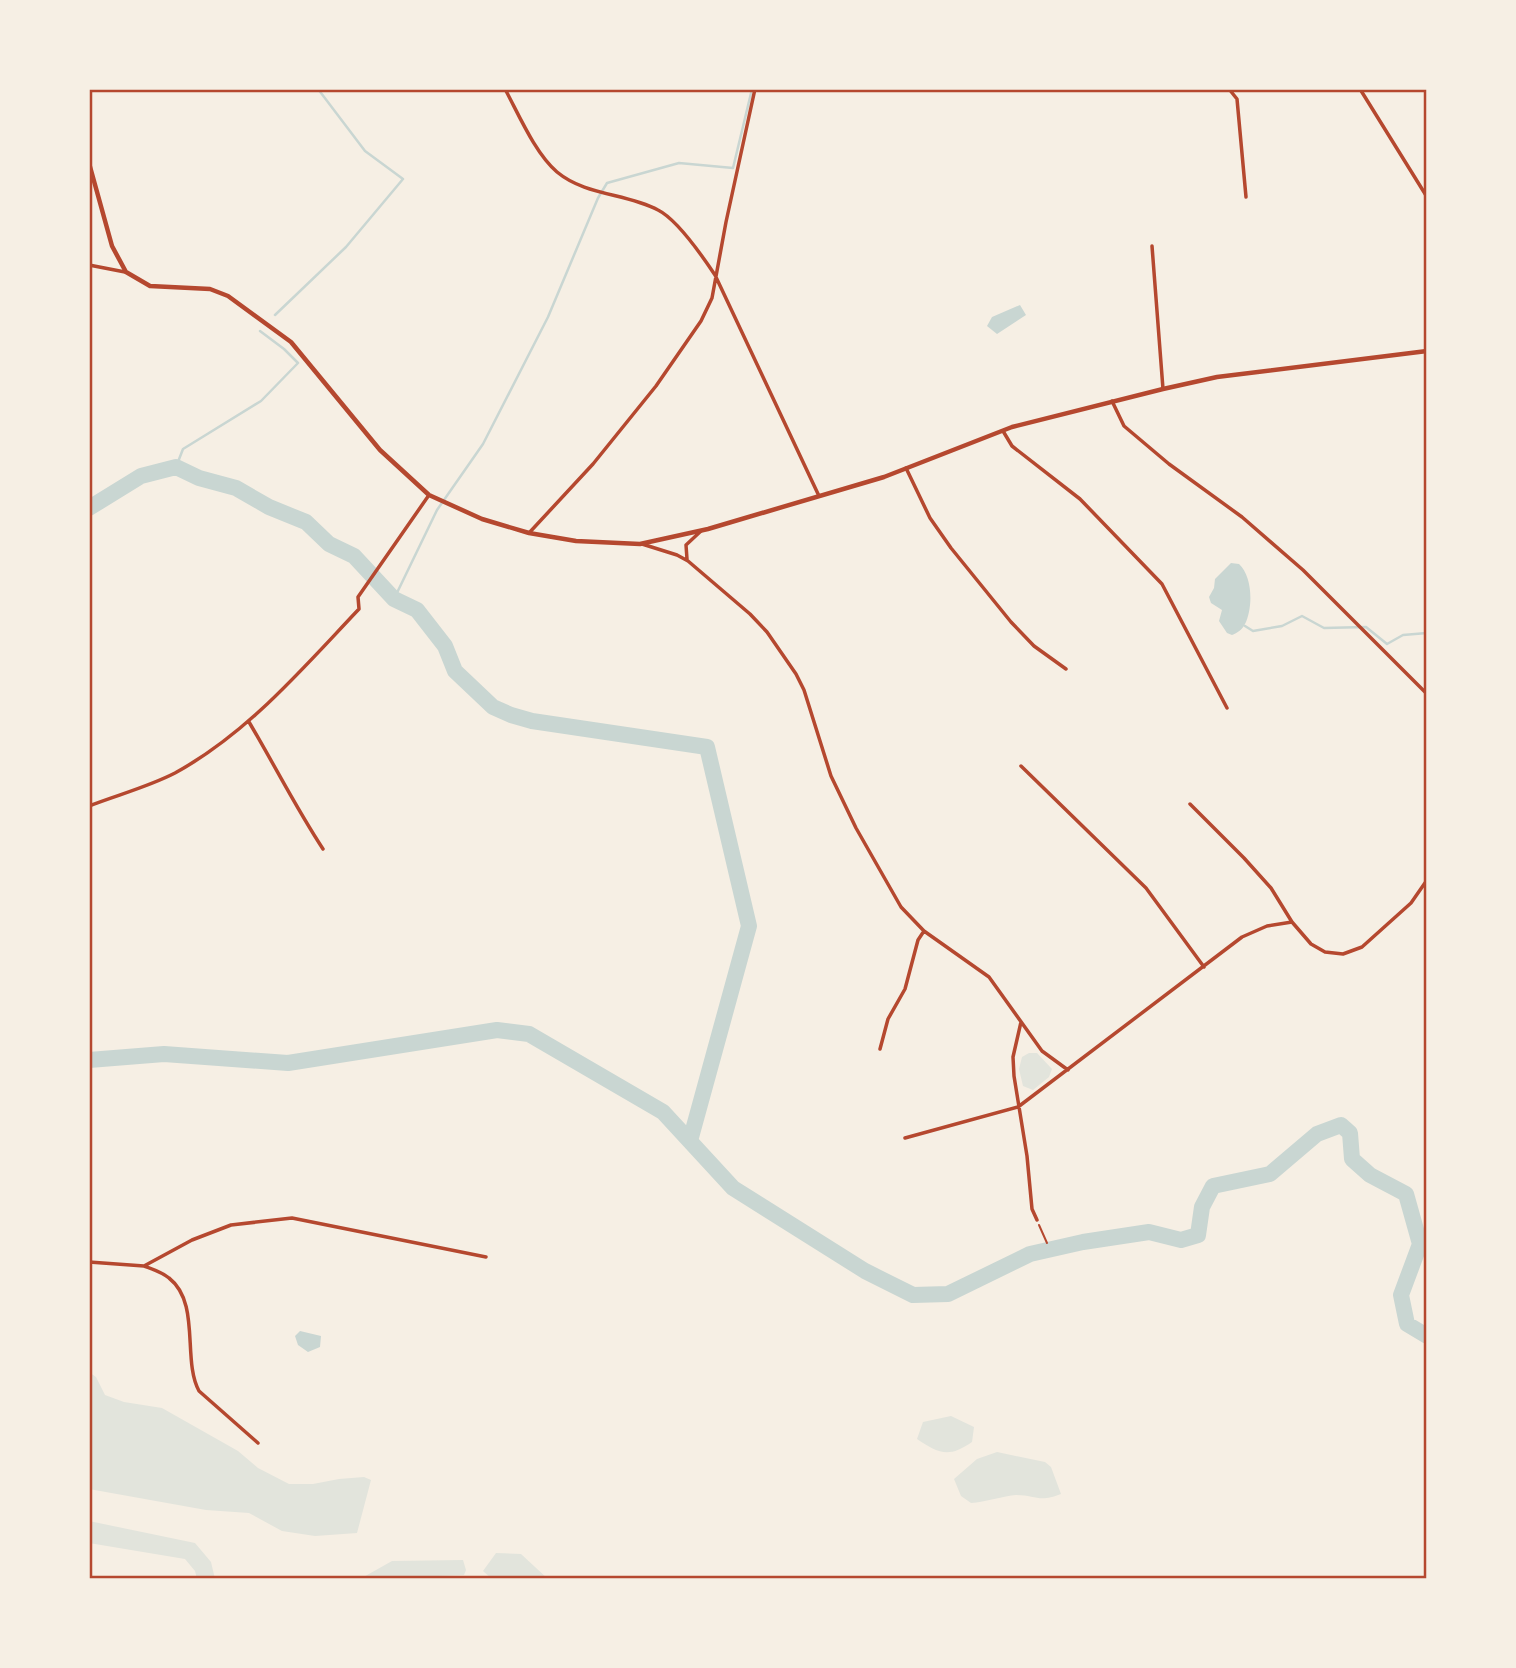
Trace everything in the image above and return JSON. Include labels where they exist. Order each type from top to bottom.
[{"type":"street","points":[[505,89],[536,145],[557,172],[590,190],[631,199],[661,211],[698,249],[715,275],[819,496]]},
{"type":"street","points":[[529,533],[593,464],[656,386],[701,321],[712,298],[755,89]]},
{"type":"street","points":[[1230,89],[1237,99],[1246,197]]},
{"type":"street","points":[[1360,89],[1427,197]]},
{"type":"street","points":[[1364,95],[1368,89]]},
{"type":"street","points":[[89,163],[112,246],[126,272]]},
{"type":"street","points":[[1152,246],[1163,389]]},
{"type":"street","points":[[89,265],[126,272],[150,286],[209,289],[228,296],[291,342],[380,450],[429,495],[482,519],[529,533],[576,541],[640,544],[688,561],[750,614],[767,632],[788,662],[804,690],[831,776],[856,828],[901,907],[924,931],[989,976],[1042,1051],[1068,1070]]},
{"type":"street","points":[[640,544],[701,531],[819,496],[906,468],[1003,431],[1112,401],[1217,377],[1427,351]]},
{"type":"street","points":[[1112,401],[1125,426],[1169,464],[1242,517],[1303,570],[1427,694]]},
{"type":"street","points":[[1003,431],[1012,446],[1080,499],[1162,584],[1227,708]]},
{"type":"street","points":[[906,468],[930,518],[951,548],[1011,622],[1034,646],[1066,669]]},
{"type":"street","points":[[89,806],[173,774],[249,722],[359,609],[358,597],[429,495]]},
{"type":"street","points":[[688,561],[686,545],[701,531]]},
{"type":"street","points":[[249,722],[323,849]]},
{"type":"street","points":[[1021,766],[1146,888],[1204,967]]},
{"type":"street","points":[[1190,804],[1262,878],[1281,901],[1292,922],[1311,944],[1325,952],[1343,954],[1362,947],[1411,903],[1427,880]]},
{"type":"street","points":[[905,1138],[1018,1107],[1242,937],[1268,926],[1292,922]]},
{"type":"street","points":[[880,1049],[888,1019],[905,989],[918,940],[924,931]]},
{"type":"street","points":[[1021,1021],[1013,1057],[1032,1209],[1037,1220]]},
{"type":"street","points":[[144,1266],[192,1240],[232,1225],[292,1218],[486,1257]]},
{"type":"street","points":[[89,1262],[144,1266],[169,1277],[180,1291],[190,1325],[194,1381],[199,1391],[258,1443]]},
{"type":"path","points":[[1037,1220],[1047,1243]]},
{"type":"shaded area","points":[[1020,305],[1026,315],[997,334],[987,326],[992,317]]},
{"type":"shaded area","points":[[1231,563],[1239,564],[1244,570],[1250,593],[1245,624],[1240,631],[1232,635],[1227,633],[1219,621],[1222,610],[1211,603],[1209,597],[1215,579]]},
{"type":"shaded area","points":[[1037,1053],[1052,1069],[1049,1077],[1033,1090],[1023,1086],[1019,1069],[1022,1057]]},
{"type":"shaded area","points":[[300,1331],[321,1336],[320,1347],[308,1352],[298,1345],[295,1336]]},
{"type":"shaded area","points":[[89,1372],[96,1377],[105,1395],[124,1402],[162,1408],[238,1451],[258,1468],[289,1484],[313,1484],[364,1477],[371,1480],[357,1533],[315,1536],[282,1531],[249,1513],[206,1510],[89,1489]]},
{"type":"shaded area","points":[[951,1416],[974,1427],[972,1442],[957,1450],[944,1452],[917,1439],[923,1422]]},
{"type":"shaded area","points":[[997,1452],[1045,1462],[1051,1467],[1061,1494],[1042,1498],[1016,1495],[971,1503],[961,1496],[954,1479],[977,1459]]},
{"type":"shaded area","points":[[89,1521],[195,1543],[211,1562],[215,1579],[197,1579],[195,1571],[185,1559],[89,1543]]},
{"type":"shaded area","points":[[496,1553],[521,1554],[548,1579],[492,1579],[483,1571]]},
{"type":"shaded area","points":[[463,1560],[466,1570],[464,1575],[360,1579],[392,1561]]},
{"type":"waterway","points":[[275,315],[346,247],[403,179],[365,151],[318,89]]},
{"type":"waterway","points":[[394,599],[437,510],[483,444],[548,317],[598,198],[607,183],[679,163],[733,168],[752,89]]},
{"type":"waterway","points":[[176,467],[183,449],[261,401],[298,363],[260,331]]},
{"type":"waterway","points":[[89,508],[141,476],[176,467],[199,478],[236,488],[269,507],[306,522],[329,544],[354,556],[394,599],[417,610],[445,646],[455,671],[493,707],[532,721],[707,747],[749,926],[690,1141]]},
{"type":"waterway","points":[[1245,626],[1253,631],[1282,626],[1302,616],[1324,628],[1366,627],[1387,644],[1403,635],[1427,633]]},
{"type":"waterway","points":[[89,1060],[164,1054],[288,1063],[497,1030],[529,1034],[663,1112],[733,1188],[865,1271],[913,1295],[948,1294],[1030,1254],[1083,1242],[1149,1232],[1181,1240],[1198,1235],[1202,1207],[1213,1186],[1270,1174],[1317,1134],[1341,1125],[1350,1133],[1352,1159],[1370,1175],[1406,1194],[1420,1244],[1401,1295],[1407,1324],[1427,1336]]}]
